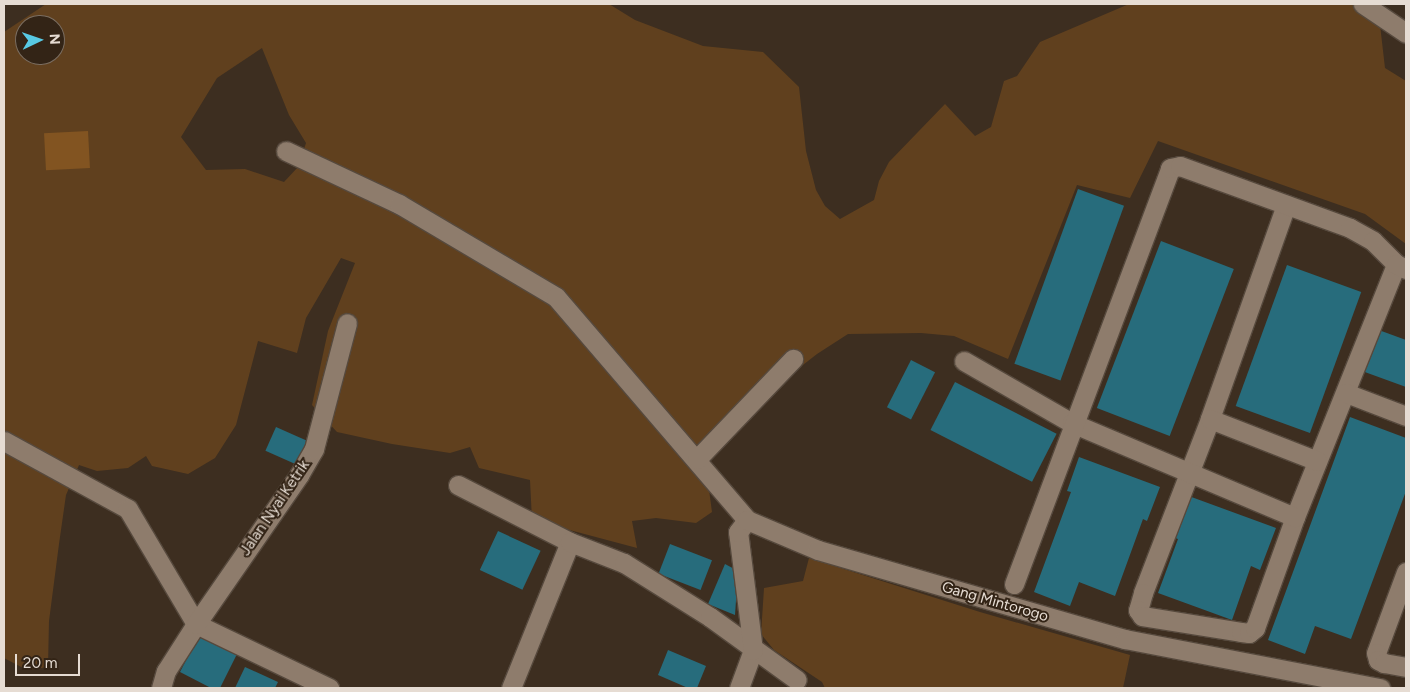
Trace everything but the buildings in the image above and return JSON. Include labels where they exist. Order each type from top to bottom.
[{"type":"street","points":[[1363,4],[1406,33]]},
{"type":"street","points":[[286,151],[400,204],[556,297],[696,459],[747,520],[738,532],[753,650],[739,688]]},
{"type":"street","points":[[1014,584],[1072,424],[1170,168],[1180,166],[1286,205],[1363,235],[1401,266],[1317,461],[1253,630],[1241,632],[1142,616],[1138,610],[1143,592],[1210,419],[1286,205]]},
{"type":"street","name":"Jalan Nyai Ketrik","points":[[161,688],[166,671],[196,624],[299,475],[314,448],[348,323]]},
{"type":"street","points":[[696,459],[793,359]]},
{"type":"street","points":[[964,361],[1072,424],[1294,518]]},
{"type":"street","points":[[1346,393],[1406,416]]},
{"type":"street","points":[[1210,419],[1317,461]]},
{"type":"street","points":[[4,441],[128,509],[196,624],[329,688]]},
{"type":"street","points":[[458,485],[570,542],[624,563],[710,617],[753,650],[798,680]]},
{"type":"street","name":"Gang Mintorogo","points":[[747,520],[818,550],[1125,640],[1380,688]]},
{"type":"street","points":[[512,688],[570,542]]},
{"type":"street","points":[[1406,572],[1376,653],[1378,660],[1384,663],[1406,667]]},
{"type":"shaded area","points":[[46,4],[609,4],[635,20],[703,46],[763,52],[799,87],[806,151],[816,190],[825,206],[840,219],[874,200],[879,181],[889,162],[945,104],[975,136],[991,127],[1004,81],[1017,76],[1040,42],[1129,4],[1358,4],[1379,16],[1385,68],[1406,81],[1406,244],[1365,214],[1158,141],[1130,198],[1077,185],[1008,359],[954,336],[921,333],[848,334],[817,354],[720,430],[706,467],[712,512],[696,523],[656,518],[632,521],[637,548],[532,520],[530,480],[479,468],[470,447],[450,453],[392,444],[337,432],[312,405],[328,331],[355,263],[341,258],[306,318],[297,353],[258,341],[236,425],[215,458],[188,474],[152,466],[146,456],[128,468],[97,471],[79,465],[66,495],[49,621],[48,667],[27,670],[4,658],[4,32],[15,25],[15,65],[65,65],[65,15],[30,15]],"holes":[[[262,48],[289,115],[306,143],[298,167],[284,182],[245,169],[206,170],[181,137],[217,78]]]},
{"type":"shaded area","points":[[88,131],[90,168],[46,170],[44,133]]},
{"type":"shaded area","points":[[809,558],[980,612],[1130,655],[1123,688],[825,688],[822,682],[774,650],[761,634],[764,588],[803,581]]}]
